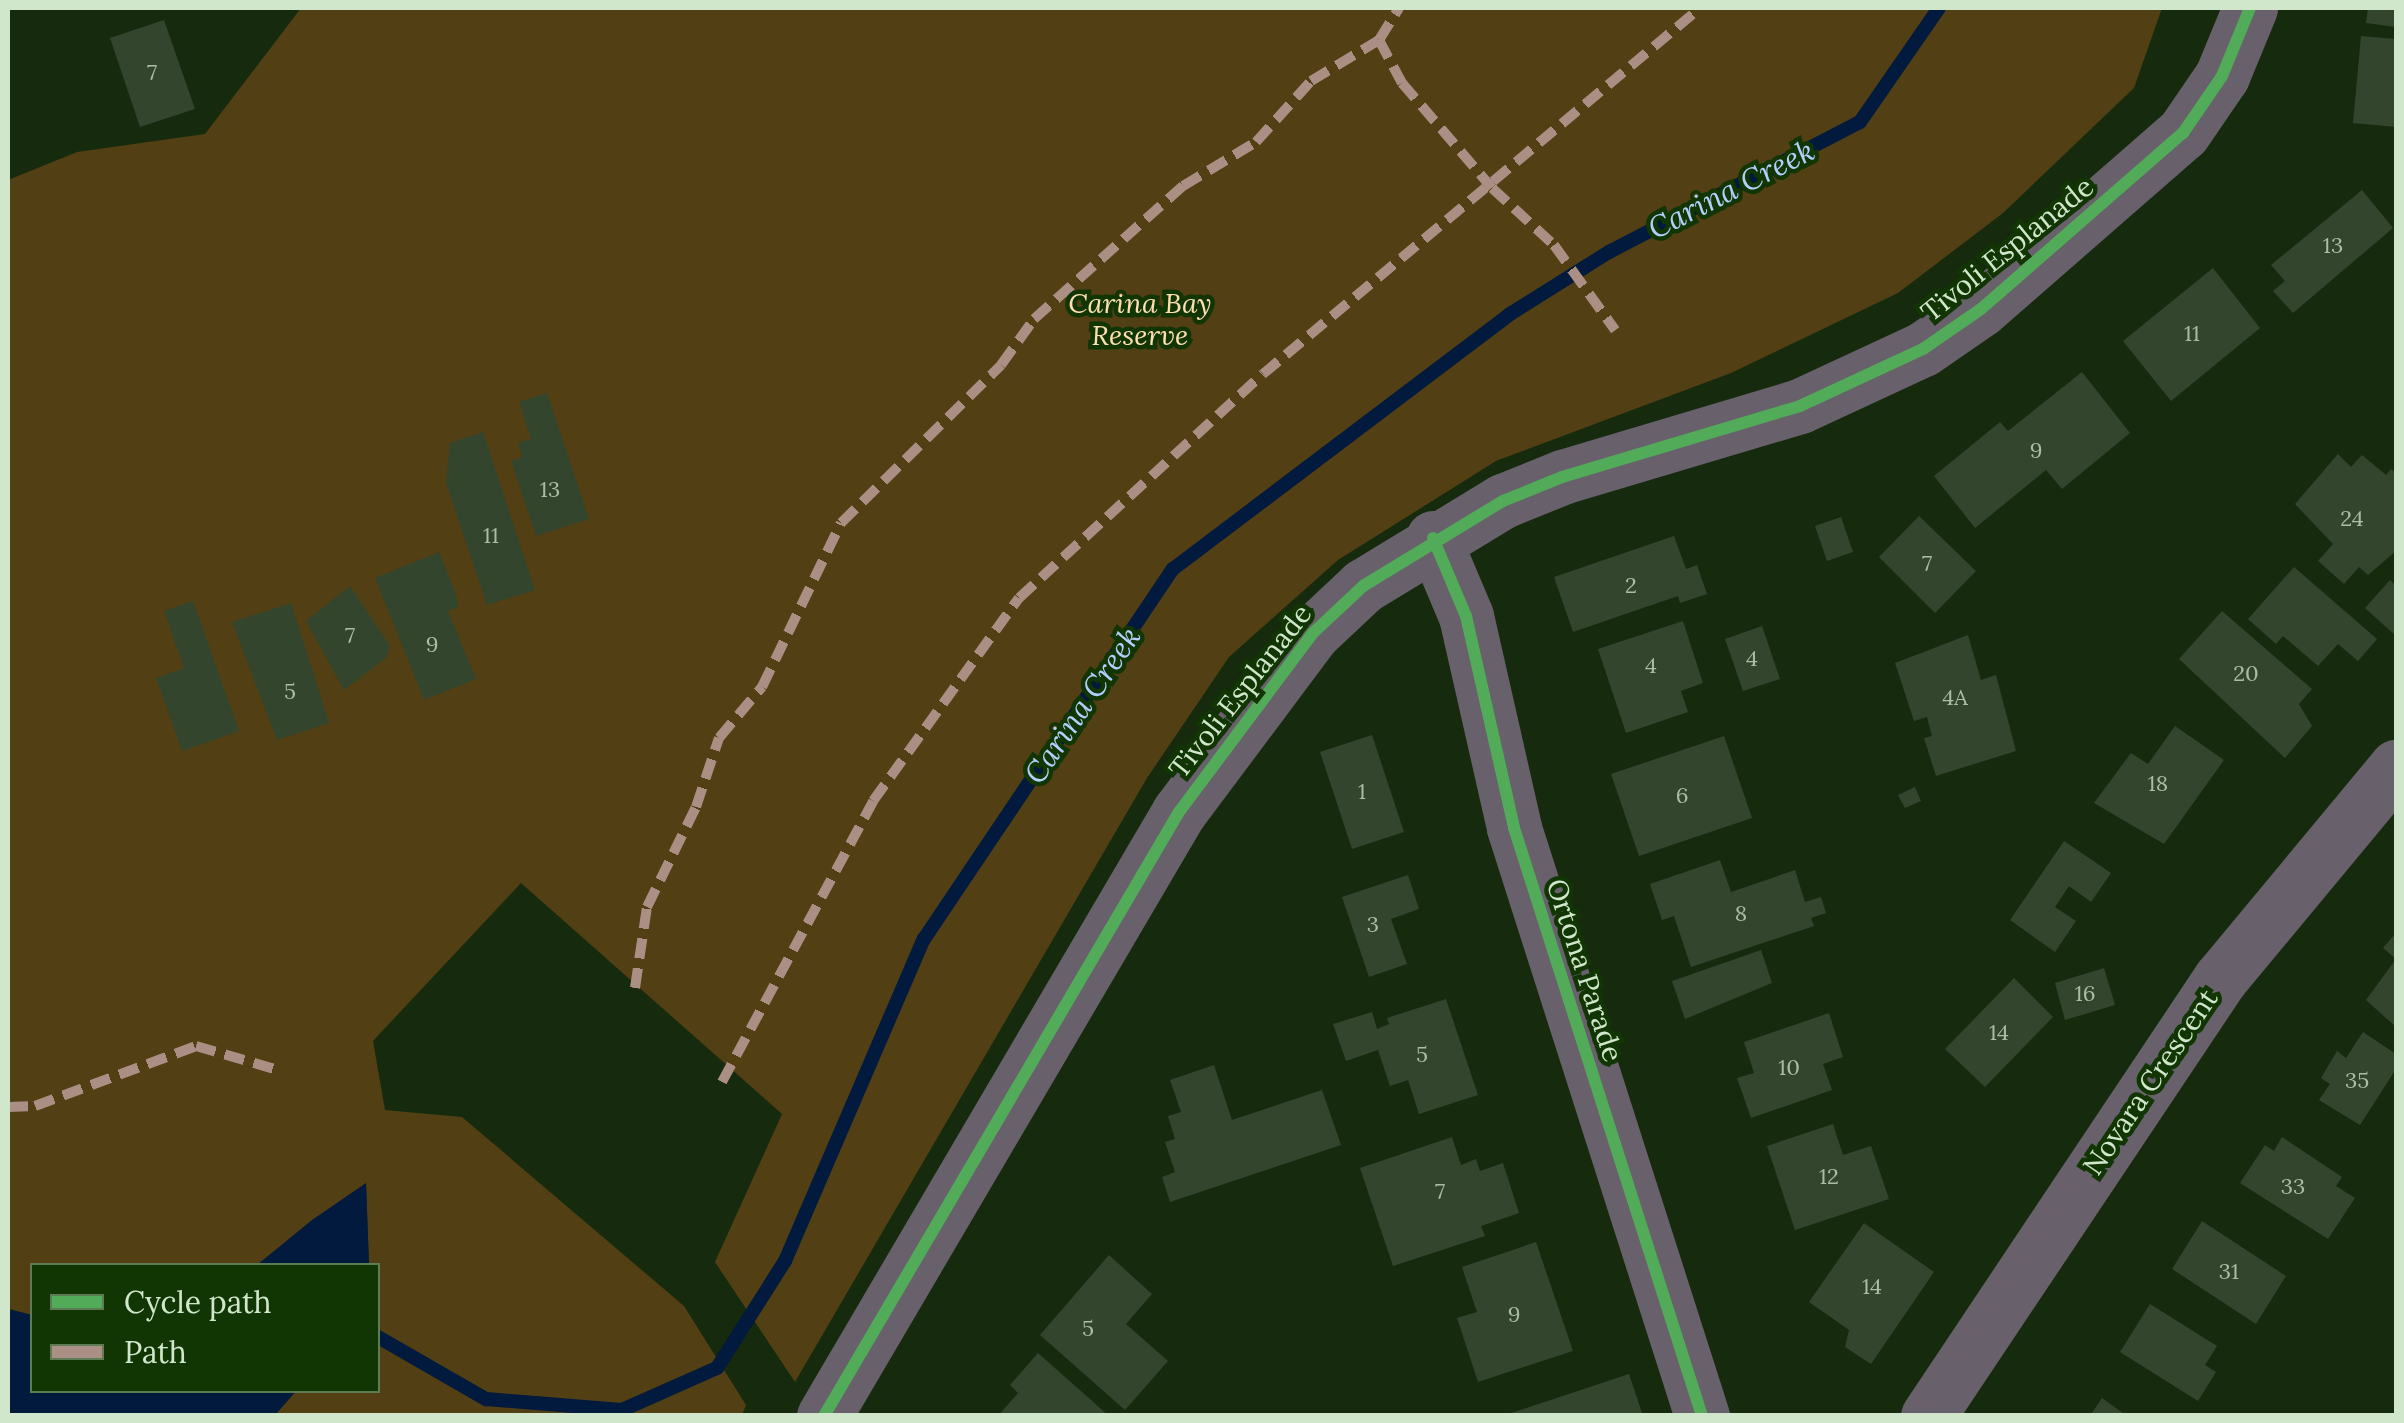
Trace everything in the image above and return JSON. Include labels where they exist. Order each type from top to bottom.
[{"type":"street","name":"Tivoli Esplanade","points":[[824,1416],[1223,746],[1313,633],[1364,586],[1433,538],[1562,477],[1800,406],[1924,348],[1980,309],[2183,133],[2222,76],[2250,8]]},
{"type":"street","name":"Ortona Parade","points":[[1433,538],[1466,616],[1514,828],[1702,1416]]},
{"type":"street","name":"Novara Crescent","points":[[1928,1416],[2220,980],[2396,767]]},
{"type":"green space","name":"Carina Bay Reserve","points":[[301,8],[2162,8],[2134,88],[2003,213],[1898,293],[1731,373],[1496,461],[1338,560],[1229,657],[1147,778],[795,1382],[715,1262],[782,1114],[521,883],[373,1041],[385,1110],[462,1117],[684,1306],[746,1405],[742,1415],[275,1415],[294,1393],[380,1393],[380,1263],[369,1263],[366,1184],[260,1263],[30,1263],[30,1314],[8,1309],[8,180],[77,152],[205,134]]},
{"type":"water","points":[[366,1183],[369,1263],[259,1263]]},
{"type":"water","points":[[8,1309],[30,1314],[30,1393],[294,1393],[275,1415],[8,1415]]},
{"type":"building","points":[[2368,8],[2396,8],[2396,27],[2366,23]]},
{"type":"building","points":[[164,20],[195,109],[140,127],[110,38]]},
{"type":"building","points":[[2361,36],[2396,39],[2396,127],[2353,123]]},
{"type":"building","points":[[2362,190],[2393,228],[2293,313],[2273,291],[2285,281],[2271,265]]},
{"type":"building","points":[[2213,268],[2260,328],[2171,401],[2123,341]]},
{"type":"building","points":[[2082,372],[2130,433],[2062,489],[2046,470],[1975,528],[1934,476],[2000,422],[2008,431]]},
{"type":"building","points":[[547,393],[589,519],[536,536],[511,461],[522,457],[518,443],[531,439],[519,402]]},
{"type":"building","points":[[483,432],[535,590],[487,605],[446,483],[450,443]]},
{"type":"building","points":[[2338,454],[2351,467],[2362,455],[2386,475],[2391,469],[2396,473],[2396,551],[2368,575],[2359,567],[2344,584],[2318,561],[2333,544],[2295,504]]},
{"type":"building","points":[[1919,516],[1976,571],[1935,613],[1879,557]]},
{"type":"building","points":[[1841,517],[1853,552],[1827,561],[1815,526]]},
{"type":"building","points":[[1674,536],[1686,569],[1697,565],[1707,594],[1680,603],[1678,596],[1573,632],[1554,577]]},
{"type":"building","points":[[439,552],[458,607],[448,611],[476,679],[424,700],[375,578]]},
{"type":"building","points":[[2294,567],[2377,639],[2358,661],[2338,644],[2318,666],[2283,636],[2276,644],[2248,619]]},
{"type":"building","points":[[2390,580],[2396,586],[2396,636],[2365,608]]},
{"type":"building","points":[[350,586],[390,646],[387,657],[344,690],[306,621]]},
{"type":"building","points":[[193,601],[239,731],[182,751],[156,678],[184,668],[164,611]]},
{"type":"building","points":[[291,603],[329,723],[277,740],[232,622]]},
{"type":"building","points":[[2222,611],[2312,689],[2299,704],[2312,726],[2285,758],[2179,659]]},
{"type":"building","points":[[1683,621],[1703,683],[1681,691],[1688,712],[1626,733],[1598,649]]},
{"type":"building","points":[[1762,626],[1780,679],[1743,691],[1725,639]]},
{"type":"building","points":[[1968,635],[1981,680],[1996,675],[2016,751],[1936,776],[1924,738],[1932,736],[1927,717],[1914,721],[1895,663]]},
{"type":"building","points":[[2175,726],[2224,760],[2164,844],[2094,803],[2131,753],[2148,764]]},
{"type":"building","points":[[1372,735],[1404,832],[1352,849],[1320,752]]},
{"type":"building","points":[[1724,736],[1752,818],[1639,856],[1611,774]]},
{"type":"building","points":[[1915,787],[1921,801],[1905,808],[1898,795]]},
{"type":"building","points":[[2064,841],[2111,873],[2091,902],[2069,886],[2055,907],[2076,921],[2055,952],[2010,920]]},
{"type":"building","points":[[1720,860],[1731,892],[1795,870],[1805,902],[1821,897],[1826,913],[1811,918],[1814,926],[1691,967],[1674,916],[1662,920],[1650,884]]},
{"type":"building","points":[[1408,875],[1419,909],[1391,919],[1407,964],[1369,977],[1342,897]]},
{"type":"building","points":[[2396,933],[2396,959],[2383,948]]},
{"type":"building","points":[[1761,950],[1772,983],[1685,1019],[1672,981]]},
{"type":"building","points":[[2396,959],[2396,1027],[2366,1000]]},
{"type":"building","points":[[2104,968],[2115,1005],[2065,1020],[2055,983]]},
{"type":"building","points":[[2014,978],[2053,1017],[1985,1087],[1945,1049]]},
{"type":"building","points":[[1446,999],[1478,1095],[1419,1114],[1408,1080],[1390,1086],[1378,1050],[1346,1061],[1333,1024],[1372,1012],[1377,1029],[1389,1024],[1387,1018]]},
{"type":"building","points":[[1829,1013],[1843,1057],[1823,1064],[1832,1090],[1751,1118],[1737,1078],[1754,1073],[1744,1042]]},
{"type":"building","points":[[2363,1032],[2396,1054],[2396,1069],[2360,1125],[2319,1100],[2330,1084],[2321,1078],[2337,1051],[2346,1058]]},
{"type":"building","points":[[1214,1065],[1232,1120],[1322,1090],[1341,1145],[1170,1202],[1162,1177],[1175,1172],[1165,1142],[1175,1139],[1168,1116],[1181,1112],[1170,1080]]},
{"type":"building","points":[[1833,1124],[1843,1155],[1871,1146],[1889,1199],[1795,1230],[1767,1146]]},
{"type":"building","points":[[1452,1137],[1461,1165],[1476,1159],[1480,1171],[1503,1163],[1519,1213],[1481,1226],[1485,1236],[1393,1266],[1360,1168]]},
{"type":"building","points":[[2282,1137],[2342,1177],[2336,1186],[2355,1198],[2328,1239],[2240,1183],[2265,1145],[2274,1151]]},
{"type":"building","points":[[2202,1221],[2286,1276],[2256,1324],[2172,1269]]},
{"type":"building","points":[[1864,1223],[1934,1272],[1871,1364],[1845,1347],[1849,1330],[1809,1302]]},
{"type":"building","points":[[1536,1242],[1573,1351],[1478,1382],[1457,1318],[1477,1312],[1462,1267]]},
{"type":"building","points":[[1109,1255],[1152,1294],[1126,1324],[1168,1361],[1125,1410],[1040,1335]]},
{"type":"building","points":[[2150,1304],[2217,1346],[2205,1365],[2216,1372],[2198,1401],[2120,1352]]},
{"type":"building","points":[[1038,1353],[1109,1416],[998,1416],[1018,1393],[1010,1385]]},
{"type":"building","points":[[1629,1374],[1643,1416],[1505,1416],[1505,1415]]},
{"type":"building","points":[[2102,1398],[2127,1416],[2090,1416]]},
{"type":"waterway","name":"Carina Creek","points":[[380,1338],[486,1399],[622,1410],[717,1368],[785,1261],[924,939],[1173,569],[1510,314],[1609,252],[1860,122],[1939,8]]},
{"type":"marked path","points":[[635,988],[647,907],[696,807],[719,738],[762,687],[841,523],[1001,365],[1034,319],[1183,186],[1256,142],[1311,81],[1379,40],[1399,8]]},
{"type":"marked path","points":[[722,1082],[873,801],[1019,598],[1263,374],[1700,8]]},
{"type":"marked path","points":[[1379,40],[1402,83],[1492,188],[1554,245],[1615,330]]},
{"type":"marked path","points":[[8,1107],[35,1106],[196,1046],[278,1070]]},
{"type":"cycle path","points":[[824,1416],[1179,812],[1313,633],[1363,586],[1503,501],[1562,477],[1800,406],[1923,349],[1981,309],[2183,133],[2222,76],[2250,8]]},
{"type":"cycle path","points":[[1433,538],[1466,616],[1514,828],[1702,1416]]}]
